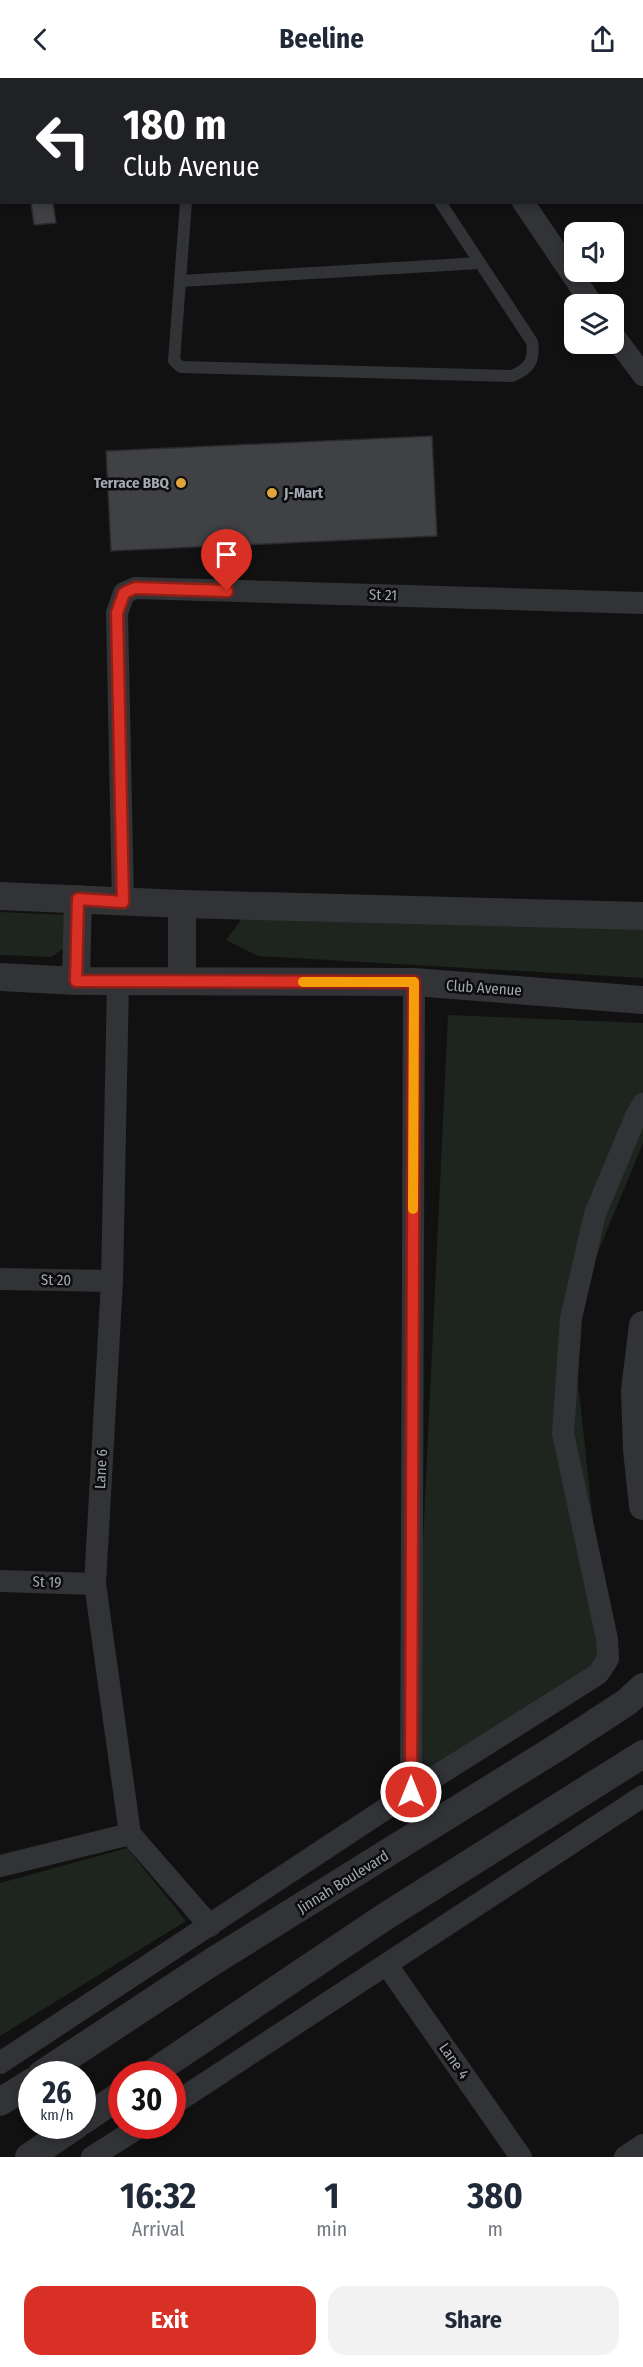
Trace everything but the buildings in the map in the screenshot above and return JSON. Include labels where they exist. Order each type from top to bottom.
[{"type":"street","points":[[524,204],[585,294]]},
{"type":"street","points":[[624,349],[643,375]]},
{"type":"street","name":"St 21","points":[[123,902],[117,613],[124,593],[135,588],[643,603]]},
{"type":"street","points":[[0,896],[182,904],[643,916]]},
{"type":"street","points":[[76,981],[78,899]]},
{"type":"street","points":[[182,904],[182,981]]},
{"type":"street","name":"Club Avenue","points":[[0,977],[76,981],[414,982],[643,1000]]},
{"type":"street","name":"Lane 6","points":[[118,981],[112,1281],[95,1584],[130,1833]]},
{"type":"street","points":[[411,1792],[414,982]]},
{"type":"street","points":[[0,2063],[411,1792],[598,1674],[608,1659],[608,1639],[563,1433],[571,1318],[595,1214],[643,1104]]},
{"type":"street","name":"St 20","points":[[0,1279],[112,1281]]},
{"type":"street","points":[[643,1325],[634,1390],[643,1506]]},
{"type":"street","name":"St 19","points":[[0,1581],[95,1584]]},
{"type":"street","name":"Jinnah Boulevard","points":[[62,2061],[212,1962],[561,1745],[627,1702],[643,1688]]},
{"type":"street","points":[[170,2061],[383,1918],[643,1754]]},
{"type":"street","points":[[186,2096],[643,1796]]},
{"type":"street","points":[[0,1866],[130,1833],[210,1926]]},
{"type":"street","name":"Lane 4","points":[[387,1965],[521,2157]]},
{"type":"street","points":[[0,2102],[18,2091]]},
{"type":"street","points":[[29,2157],[56,2139]]},
{"type":"street","points":[[92,2157],[120,2139]]},
{"type":"street","points":[[625,2157],[643,2145]]},
{"type":"lane","points":[[186,204],[174,361],[181,367],[512,376],[531,363],[534,352],[532,342],[441,204]]},
{"type":"lane","points":[[180,281],[480,263]]},
{"type":"shaded area","points":[[0,912],[67,915],[69,945],[51,957],[0,955]]},
{"type":"shaded area","points":[[244,916],[643,925],[643,978],[258,956],[226,940]]},
{"type":"shaded area","points":[[448,1015],[643,1023],[643,1143],[571,1318],[608,1659],[411,1792]]},
{"type":"shaded area","points":[[127,1848],[186,1921],[0,2036],[0,1883]]},
{"type":"slow traffic","points":[[303,982],[414,982],[413,1209]]},
{"type":"place","name":"Terrace BBQ","points":[[181,483]]},
{"type":"place","name":"J-Mart","points":[[272,493]]},
{"type":"route","points":[[227,591],[135,588],[124,593],[117,613],[123,902],[78,899],[76,981],[414,982],[411,1792]]}]
